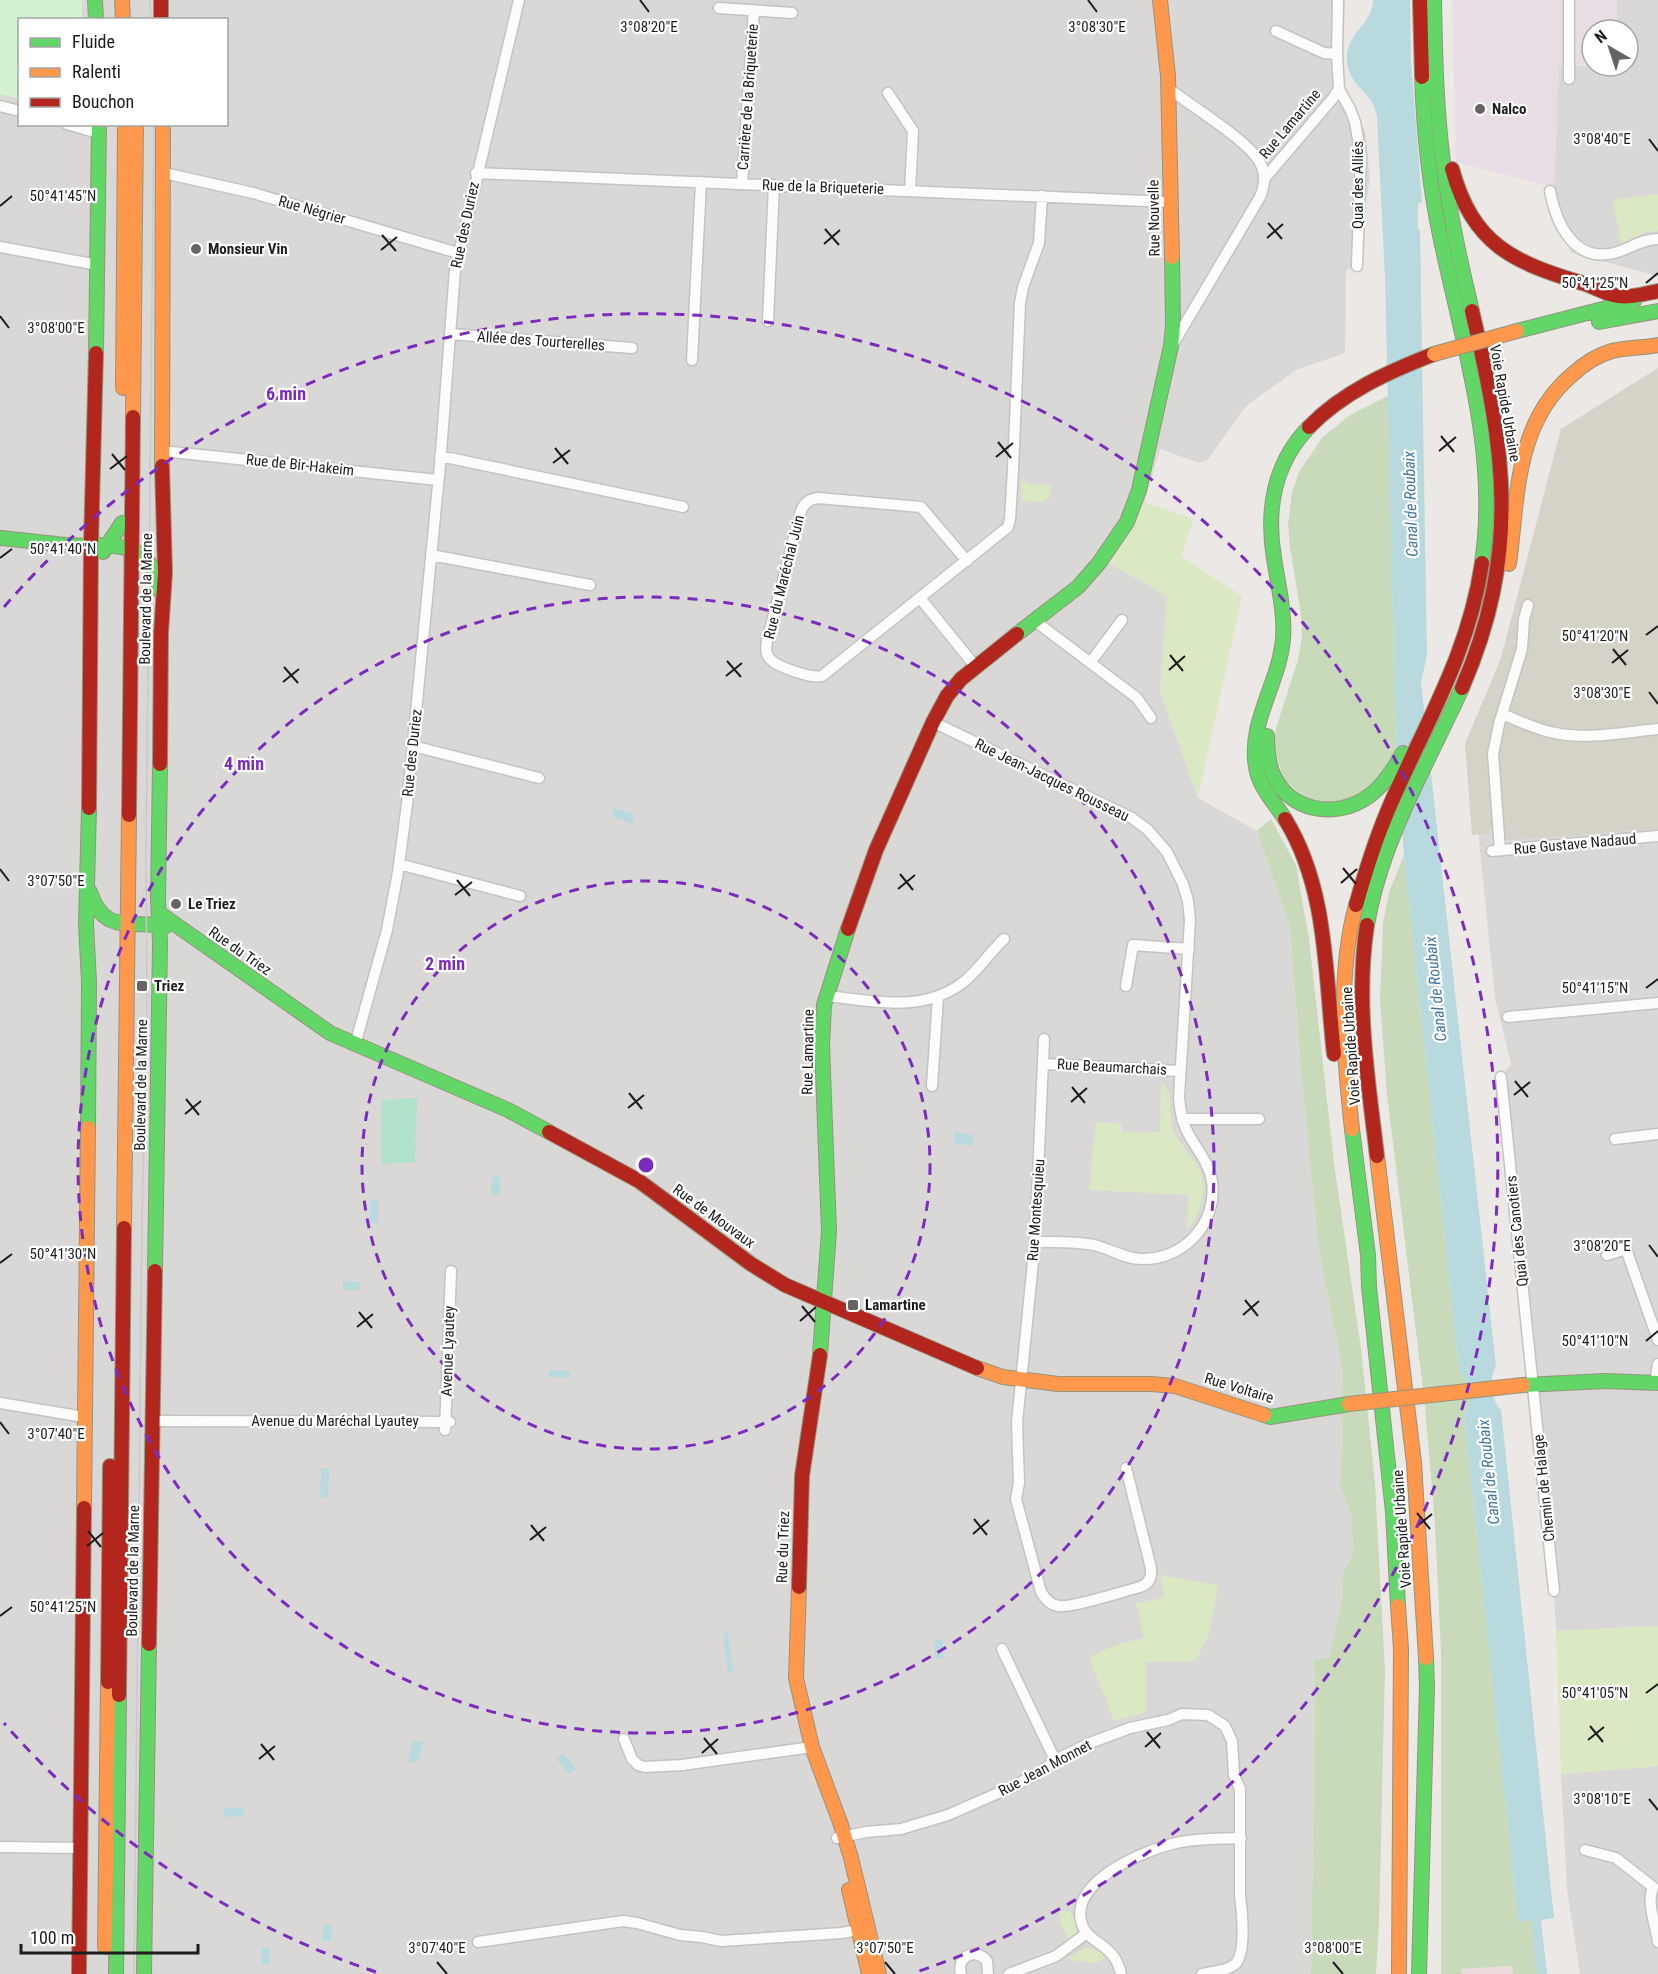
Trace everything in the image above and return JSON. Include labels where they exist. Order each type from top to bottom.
[{"type":"main road","points":[[95,0],[96,18]]},
{"type":"main road","points":[[122,0],[123,18]]},
{"type":"main road","points":[[133,0],[134,18]]},
{"type":"main road","points":[[160,0],[162,18]]},
{"type":"main road","name":"Rue Nouvelle","points":[[1035,621],[1071,594],[1086,579],[1100,563],[1126,522],[1139,490],[1171,346],[1173,325],[1168,88],[1160,0]]},
{"type":"main road","name":"Voie Rapide Urbaine","points":[[1399,1974],[1401,1649],[1397,1570],[1369,1287],[1368,1255],[1345,1056],[1344,987],[1350,934],[1359,889],[1384,818],[1447,684],[1467,632],[1480,578],[1486,510],[1484,460],[1476,401],[1432,195],[1423,101],[1420,0]]},
{"type":"main road","name":"Voie Rapide Urbaine","points":[[1419,1974],[1427,1687],[1420,1536],[1414,1463],[1367,1069],[1363,1011],[1365,941],[1382,867],[1405,809],[1471,680],[1496,582],[1501,533],[1502,483],[1492,407],[1447,192],[1439,132],[1434,0]]},
{"type":"main road","points":[[1436,57],[1446,105],[1453,173],[1462,199],[1486,234],[1505,251],[1528,266],[1614,295],[1635,296],[1658,291]]},
{"type":"main road","name":"Boulevard de la Marne","points":[[125,126],[122,523],[127,549]]},
{"type":"main road","name":"Boulevard de la Marne","points":[[105,1974],[127,549],[136,126]]},
{"type":"main road","name":"Boulevard de la Marne","points":[[144,1974],[161,633],[165,572],[162,451],[164,126]]},
{"type":"main road","name":"Boulevard de la Marne","points":[[79,1974],[89,982],[86,911],[99,129]]},
{"type":"main road","points":[[1369,1287],[1356,1234],[1319,912],[1311,874],[1291,828],[1259,778],[1253,746],[1256,728],[1283,643],[1283,614],[1270,527],[1271,505],[1276,481],[1287,455],[1306,429],[1326,409],[1433,365],[1658,291]]},
{"type":"main road","points":[[1518,336],[1658,311]]},
{"type":"main road","points":[[1471,680],[1483,663],[1502,599],[1516,518],[1523,456],[1534,422],[1542,407],[1558,384],[1594,359],[1620,349],[1658,345]]},
{"type":"main road","points":[[1355,396],[1311,440],[1296,463],[1287,485],[1281,525],[1294,610],[1295,638],[1290,665],[1270,724],[1266,747],[1269,767],[1279,787],[1308,807],[1320,810],[1341,810],[1363,800],[1380,786],[1409,743],[1452,651],[1468,612],[1483,557]]},
{"type":"main road","name":"Boulevard de la Marne","points":[[91,610],[96,572],[105,548],[122,523]]},
{"type":"main road","points":[[0,538],[127,549],[144,557],[159,584],[161,633]]},
{"type":"main road","name":"Rue Lamartine","points":[[824,1303],[830,1215],[822,1045],[823,1016],[827,996],[864,879],[907,779],[947,696],[975,666],[1035,621]]},
{"type":"main road","points":[[88,884],[92,903],[105,919],[122,924],[159,919]]},
{"type":"main road","name":"Rue du Triez","points":[[159,919],[186,934],[330,1033],[355,1045]]},
{"type":"main road","name":"Boulevard de la Marne","points":[[116,1974],[122,924]]},
{"type":"main road","name":"Rue de Mouvaux","points":[[355,1045],[548,1130],[626,1173],[760,1270],[785,1285],[824,1303]]},
{"type":"main road","name":"Rue du Triez","points":[[824,1303],[820,1362],[802,1476],[796,1648],[798,1692],[812,1746],[841,1837],[863,1929],[869,1974]]},
{"type":"main road","name":"Rue Voltaire","points":[[824,1303],[1004,1377],[1071,1385],[1164,1384],[1270,1417],[1349,1404],[1528,1385],[1629,1381],[1656,1383]]},
{"type":"main road","points":[[1387,1974],[1392,1877],[1399,1857]]},
{"type":"main road","name":"Rue du Triez","points":[[863,1929],[879,1974]]},
{"type":"street","name":"Rue des Duriez","points":[[355,1045],[387,930],[399,864],[413,746],[458,254],[519,0]]},
{"type":"street","name":"Quai des Alliés","points":[[1338,0],[1339,89],[1355,122],[1360,149],[1357,266]]},
{"type":"street","points":[[1569,0],[1569,79]]},
{"type":"street","name":"Carrière de la Briqueterie","points":[[719,8],[792,13]]},
{"type":"street","name":"Carrière de la Briqueterie","points":[[742,184],[754,10]]},
{"type":"street","points":[[1276,31],[1324,53],[1337,54]]},
{"type":"street","points":[[1168,88],[1247,147],[1260,161],[1264,179],[1260,197],[1171,346]]},
{"type":"street","name":"Rue Lamartine","points":[[1264,179],[1339,89]]},
{"type":"street","points":[[888,93],[913,131],[910,191]]},
{"type":"street","points":[[0,106],[18,110]]},
{"type":"street","points":[[80,126],[99,129]]},
{"type":"street","name":"Rue Négrier","points":[[164,173],[253,193],[458,254]]},
{"type":"street","name":"Rue de la Briqueterie","points":[[476,173],[1170,202]]},
{"type":"street","points":[[692,360],[701,182]]},
{"type":"street","points":[[768,321],[774,185]]},
{"type":"street","points":[[1550,191],[1559,222],[1574,244],[1582,250],[1602,255],[1658,239]]},
{"type":"street","name":"Rue du Maréchal Juin","points":[[967,561],[928,513],[917,506],[811,499],[801,509],[766,652],[775,662],[813,677],[822,676],[967,561],[1004,531],[1009,523],[1020,303],[1023,287],[1039,243],[1042,196]]},
{"type":"street","points":[[0,247],[98,265]]},
{"type":"street","name":"Allée des Tourterelles","points":[[450,334],[632,348]]},
{"type":"street","name":"Rue de Bir-Hakeim","points":[[162,451],[438,480]]},
{"type":"street","points":[[440,456],[683,507]]},
{"type":"street","points":[[431,555],[590,585]]},
{"type":"street","points":[[920,598],[975,666]]},
{"type":"street","points":[[1528,605],[1524,619],[1522,649],[1502,714],[1539,729],[1564,735],[1658,729]]},
{"type":"street","points":[[1090,663],[1122,620]]},
{"type":"street","points":[[1035,621],[1137,698],[1151,718]]},
{"type":"street","name":"Rue Gustave Nadaud","points":[[1502,714],[1493,754],[1496,851],[1658,836]]},
{"type":"street","name":"Rue Jean-Jacques Rousseau","points":[[933,722],[1120,812],[1148,830],[1161,843],[1171,859],[1183,884],[1189,911],[1189,949],[1179,1098],[1186,1130],[1203,1156],[1212,1180],[1213,1201],[1210,1214],[1192,1240],[1164,1257],[1130,1258],[1090,1244],[1035,1242]]},
{"type":"street","points":[[413,746],[539,778]]},
{"type":"street","points":[[399,864],[520,896]]},
{"type":"street","points":[[827,996],[909,1003],[938,997],[956,988],[971,976],[1004,939]]},
{"type":"street","points":[[1126,986],[1133,945],[1189,949]]},
{"type":"street","points":[[932,1086],[938,997]]},
{"type":"street","points":[[1508,1017],[1658,1003]]},
{"type":"street","name":"Rue Montesquieu","points":[[1044,1039],[1035,1242],[1016,1430],[1019,1483],[1016,1495],[1017,1509],[1025,1529],[1041,1592],[1052,1604],[1068,1606],[1148,1583],[1151,1568],[1126,1468]]},
{"type":"street","name":"Rue Beaumarchais","points":[[1044,1064],[1180,1071]]},
{"type":"street","name":"Quai des Canotiers","points":[[1501,1077],[1528,1385]]},
{"type":"street","points":[[1182,1119],[1259,1119]]},
{"type":"street","points":[[1615,1139],[1658,1134]]},
{"type":"street","points":[[1608,1255],[1626,1249],[1658,1340]]},
{"type":"street","name":"Avenue Lyautey","points":[[447,1425],[452,1271]]},
{"type":"street","points":[[1656,1383],[1658,1364]]},
{"type":"street","name":"Chemin de Halage","points":[[1528,1385],[1554,1591]]},
{"type":"street","points":[[0,1402],[84,1417]]},
{"type":"street","name":"Avenue du Maréchal Lyautey","points":[[152,1421],[447,1425]]},
{"type":"street","points":[[1002,1649],[1055,1760]]},
{"type":"street","name":"Rue Jean Monnet","points":[[841,1837],[901,1828],[958,1811],[1026,1780],[1055,1760],[1090,1743],[1130,1728],[1168,1720],[1182,1714],[1198,1713],[1212,1716],[1225,1726],[1232,1741],[1234,1774],[1240,1789],[1240,1895],[1243,1909],[1240,1957],[1231,1967],[1202,1974]]},
{"type":"street","points":[[624,1739],[632,1759],[638,1765],[645,1767],[682,1765],[812,1746]]},
{"type":"street","points":[[1121,1974],[1118,1961],[1113,1953],[1087,1934],[1080,1918],[1084,1899],[1096,1883],[1147,1852],[1174,1843],[1199,1839],[1241,1838]]},
{"type":"street","points":[[0,1847],[81,1848]]},
{"type":"street","points":[[1585,1850],[1616,1858],[1656,1885],[1650,1895],[1650,1906],[1655,1919],[1658,1942]]},
{"type":"street","points":[[478,1942],[623,1921],[680,1935],[702,1936],[721,1941],[863,1929]]},
{"type":"street","points":[[1009,1974],[1056,1956],[1087,1934]]},
{"type":"street","points":[[961,1974],[959,1968],[963,1959],[976,1954],[987,1961],[988,1974]]},
{"type":"shaded area","points":[[0,0],[1345,0],[1342,87],[1365,131],[1370,178],[1357,266],[1346,270],[1345,353],[1296,370],[1246,406],[1208,459],[1199,463],[1160,449],[1145,501],[1109,563],[1167,596],[1160,691],[1198,798],[1257,831],[1290,928],[1319,1252],[1343,1372],[1340,1487],[1351,1513],[1353,1553],[1342,1576],[1343,1595],[1329,1658],[1314,1661],[1311,1974],[0,1974]]},
{"type":"shaded area","points":[[1452,0],[1617,0],[1617,18],[1580,18],[1580,65],[1559,66],[1554,187],[1456,162]]},
{"type":"shaded area","points":[[1617,0],[1658,0],[1658,276],[1571,253],[1554,187],[1559,66],[1580,66],[1580,78],[1640,78],[1640,18],[1616,18]]},
{"type":"shaded area","points":[[1658,368],[1658,829],[1506,840],[1501,832],[1472,835],[1465,744],[1501,658],[1561,429]]},
{"type":"shaded area","points":[[1658,385],[1658,1626],[1556,1631],[1552,1556],[1501,1077],[1511,1064],[1495,998],[1470,752]]},
{"type":"shaded area","points":[[1658,1766],[1658,1974],[1580,1974],[1567,1889],[1561,1774]]},
{"type":"shaded area","points":[[1512,1966],[1513,1974],[1461,1974],[1461,1969]]},
{"type":"green space","points":[[0,0],[82,0],[82,18],[18,18],[18,99],[0,94]]},
{"type":"green space","points":[[1658,194],[1658,231],[1644,232],[1621,244],[1613,200]]},
{"type":"green space","points":[[1388,396],[1396,752],[1382,772],[1364,790],[1347,799],[1328,803],[1314,801],[1301,795],[1283,778],[1274,746],[1276,728],[1298,660],[1302,637],[1301,614],[1288,524],[1292,493],[1299,472],[1322,438],[1350,415]]},
{"type":"green space","points":[[1022,479],[1029,484],[1051,485],[1050,497],[1042,502],[1021,500]]},
{"type":"green space","points":[[1144,502],[1194,519],[1181,556],[1242,596],[1198,798],[1160,691],[1167,596],[1109,563]]},
{"type":"green space","points":[[1271,819],[1296,865],[1309,939],[1334,1163],[1361,1349],[1375,1483],[1385,1671],[1376,1974],[1311,1974],[1314,1660],[1329,1657],[1343,1595],[1342,1576],[1353,1553],[1351,1513],[1340,1487],[1343,1372],[1319,1252],[1290,928],[1257,831]]},
{"type":"green space","points":[[1404,855],[1459,1371],[1466,1381],[1469,1392],[1469,1403],[1464,1415],[1518,1921],[1531,1920],[1537,1974],[1513,1974],[1512,1966],[1461,1969],[1461,1974],[1441,1974],[1441,1652],[1435,1525],[1425,1406],[1387,1094],[1380,1001],[1383,924],[1389,892]]},
{"type":"green space","points":[[1161,1082],[1170,1097],[1173,1130],[1202,1177],[1202,1201],[1196,1217],[1187,1230],[1189,1195],[1089,1190],[1096,1122],[1122,1124],[1122,1133],[1160,1132]]},
{"type":"green space","points":[[417,1098],[415,1162],[382,1164],[382,1100]]},
{"type":"green space","points":[[1160,1575],[1218,1585],[1209,1635],[1195,1661],[1146,1662],[1146,1712],[1114,1721],[1089,1657],[1122,1643],[1144,1638],[1136,1604],[1164,1597]]},
{"type":"green space","points":[[1658,1626],[1658,1766],[1561,1774],[1556,1631]]},
{"type":"green space","points":[[1060,1910],[1071,1912],[1071,1917],[1077,1917],[1078,1931],[1069,1941],[1060,1921]]},
{"type":"green space","points":[[1086,1947],[1098,1952],[1100,1949],[1107,1954],[1106,1958],[1093,1964],[1068,1958]]},
{"type":"water","name":"Canal de Roubaix","points":[[1373,0],[1410,0],[1411,61],[1422,201],[1418,204],[1418,229],[1420,230],[1427,656],[1421,682],[1496,1366],[1491,1389],[1494,1400],[1501,1410],[1554,1918],[1541,1920],[1547,1974],[1537,1974],[1531,1920],[1518,1922],[1464,1415],[1469,1403],[1469,1392],[1466,1381],[1459,1371],[1404,855],[1396,752],[1385,278],[1377,117],[1371,101],[1351,75],[1347,57],[1351,41],[1369,16]]},
{"type":"water","points":[[615,808],[635,815],[632,824],[612,816]]},
{"type":"water","points":[[955,1132],[974,1135],[973,1144],[971,1146],[955,1143],[953,1141]]},
{"type":"water","points":[[492,1177],[501,1177],[499,1195],[491,1195]]},
{"type":"water","points":[[370,1200],[378,1200],[378,1223],[370,1223]]},
{"type":"water","points":[[343,1281],[360,1282],[360,1290],[343,1290]]},
{"type":"water","points":[[549,1370],[570,1371],[570,1378],[549,1377]]},
{"type":"water","points":[[321,1468],[329,1468],[328,1497],[320,1498]]},
{"type":"water","points":[[728,1632],[733,1672],[728,1673],[723,1633]]},
{"type":"water","points":[[935,1640],[943,1640],[943,1659],[935,1659]]},
{"type":"water","points":[[413,1740],[424,1743],[417,1763],[408,1761]]},
{"type":"water","points":[[561,1754],[564,1754],[576,1768],[570,1774],[557,1760]]},
{"type":"water","points":[[224,1808],[244,1808],[243,1816],[224,1817]]},
{"type":"water","points":[[323,1925],[332,1925],[331,1941],[322,1941]]},
{"type":"water","points":[[262,1948],[270,1948],[270,1965],[262,1964]]},
{"type":"tram line","points":[[150,0],[151,18]]},
{"type":"tram line","points":[[134,1974],[142,1219],[147,1024],[146,850],[154,126]]},
{"type":"traffic: fast","points":[[95,0],[96,18]]},
{"type":"traffic: fast","points":[[1434,0],[1437,101],[1443,162],[1455,237],[1472,311]]},
{"type":"traffic: fast","points":[[1422,77],[1433,196],[1476,398],[1482,439],[1486,480],[1486,521],[1482,563]]},
{"type":"traffic: fast","points":[[96,353],[99,126]]},
{"type":"traffic: fast","points":[[1017,634],[1078,587],[1099,563],[1127,522],[1139,490],[1171,346],[1172,257]]},
{"type":"traffic: fast","points":[[1517,331],[1634,301]]},
{"type":"traffic: fast","points":[[1599,322],[1658,311]]},
{"type":"traffic: fast","points":[[1285,819],[1260,781],[1255,750],[1256,734],[1276,672],[1283,639],[1282,609],[1272,540],[1272,505],[1280,472],[1297,441],[1309,427]]},
{"type":"traffic: fast","points":[[103,552],[122,523]]},
{"type":"traffic: fast","points":[[0,538],[66,545],[123,547],[140,554],[151,565],[159,590]]},
{"type":"traffic: fast","points":[[1367,925],[1383,863],[1394,833],[1462,688]]},
{"type":"traffic: fast","points":[[1267,736],[1271,768],[1279,786],[1301,804],[1328,810],[1356,804],[1369,796],[1388,776],[1403,753]]},
{"type":"traffic: fast","points":[[155,1271],[160,764]]},
{"type":"traffic: fast","points":[[88,1128],[89,982],[86,924],[89,808]]},
{"type":"traffic: fast","points":[[90,892],[96,906],[103,915],[111,920],[120,923],[166,926]]},
{"type":"traffic: fast","points":[[159,913],[330,1033],[508,1110],[549,1132]]},
{"type":"traffic: fast","points":[[820,1355],[829,1231],[822,1045],[824,1005],[848,929]]},
{"type":"traffic: fast","points":[[1352,1129],[1368,1255],[1369,1287],[1393,1512],[1398,1606]]},
{"type":"traffic: fast","points":[[1523,1385],[1605,1381],[1658,1383]]},
{"type":"traffic: fast","points":[[1264,1415],[1270,1417],[1349,1404]]},
{"type":"traffic: fast","points":[[144,1974],[149,1644]]},
{"type":"traffic: fast","points":[[1419,1974],[1426,1658]]},
{"type":"traffic: fast","points":[[116,1974],[119,1695]]},
{"type":"traffic: slow","points":[[122,0],[123,18]]},
{"type":"traffic: slow","points":[[1160,0],[1168,76],[1172,257]]},
{"type":"traffic: slow","points":[[133,417],[136,126]]},
{"type":"traffic: slow","points":[[162,466],[163,126]]},
{"type":"traffic: slow","points":[[123,388],[125,128]]},
{"type":"traffic: slow","points":[[1434,354],[1517,331]]},
{"type":"traffic: slow","points":[[1509,564],[1523,462],[1540,414],[1554,393],[1577,370],[1591,360],[1612,351],[1658,345]]},
{"type":"traffic: slow","points":[[124,1228],[129,815]]},
{"type":"traffic: slow","points":[[1352,1129],[1345,1045],[1344,988],[1350,932],[1356,905]]},
{"type":"traffic: slow","points":[[84,1508],[88,1128]]},
{"type":"traffic: slow","points":[[1377,1156],[1414,1463],[1426,1658]]},
{"type":"traffic: slow","points":[[977,1368],[1003,1377],[1058,1384],[1175,1386],[1264,1415]]},
{"type":"traffic: slow","points":[[1349,1404],[1523,1385]]},
{"type":"traffic: slow","points":[[799,1587],[796,1678],[812,1747],[851,1858],[879,1974]]},
{"type":"traffic: slow","points":[[1398,1606],[1401,1649],[1399,1974]]},
{"type":"traffic: slow","points":[[105,1947],[108,1682]]},
{"type":"traffic: slow","points":[[849,1890],[869,1974]]},
{"type":"traffic: jam","points":[[161,0],[161,18]]},
{"type":"traffic: jam","points":[[1420,0],[1422,77]]},
{"type":"traffic: jam","points":[[1452,169],[1471,216],[1484,233],[1516,258],[1613,295],[1630,296],[1658,291]]},
{"type":"traffic: jam","points":[[1462,688],[1481,638],[1493,591],[1500,546],[1499,456],[1493,410],[1472,311]]},
{"type":"traffic: jam","points":[[89,808],[91,544],[96,353]]},
{"type":"traffic: jam","points":[[1309,427],[1351,393],[1434,354]]},
{"type":"traffic: jam","points":[[129,815],[133,417]]},
{"type":"traffic: jam","points":[[160,764],[161,633],[165,572],[162,466]]},
{"type":"traffic: jam","points":[[1356,905],[1370,857],[1388,810],[1456,660],[1475,597],[1482,563]]},
{"type":"traffic: jam","points":[[848,929],[876,850],[933,722],[947,696],[961,679],[1017,634]]},
{"type":"traffic: jam","points":[[1285,819],[1310,874],[1317,903],[1326,963],[1334,1054]]},
{"type":"traffic: jam","points":[[1367,925],[1362,982],[1364,1040],[1377,1156]]},
{"type":"traffic: jam","points":[[549,1132],[639,1181],[751,1264],[785,1285],[977,1368]]},
{"type":"traffic: jam","points":[[119,1695],[124,1228]]},
{"type":"traffic: jam","points":[[149,1644],[155,1271]]},
{"type":"traffic: jam","points":[[799,1587],[802,1476],[820,1355]]},
{"type":"traffic: jam","points":[[108,1682],[110,1466]]},
{"type":"traffic: jam","points":[[79,1974],[84,1508]]},
{"type":"place","name":"Nalco","points":[[1480,109]]},
{"type":"place","name":"Monsieur Vin","points":[[196,249]]},
{"type":"place","name":"Le Triez","points":[[176,904]]},
{"type":"place","name":"Triez","points":[[142,986]]},
{"type":"place","name":"Lamartine","points":[[853,1305]]}]
